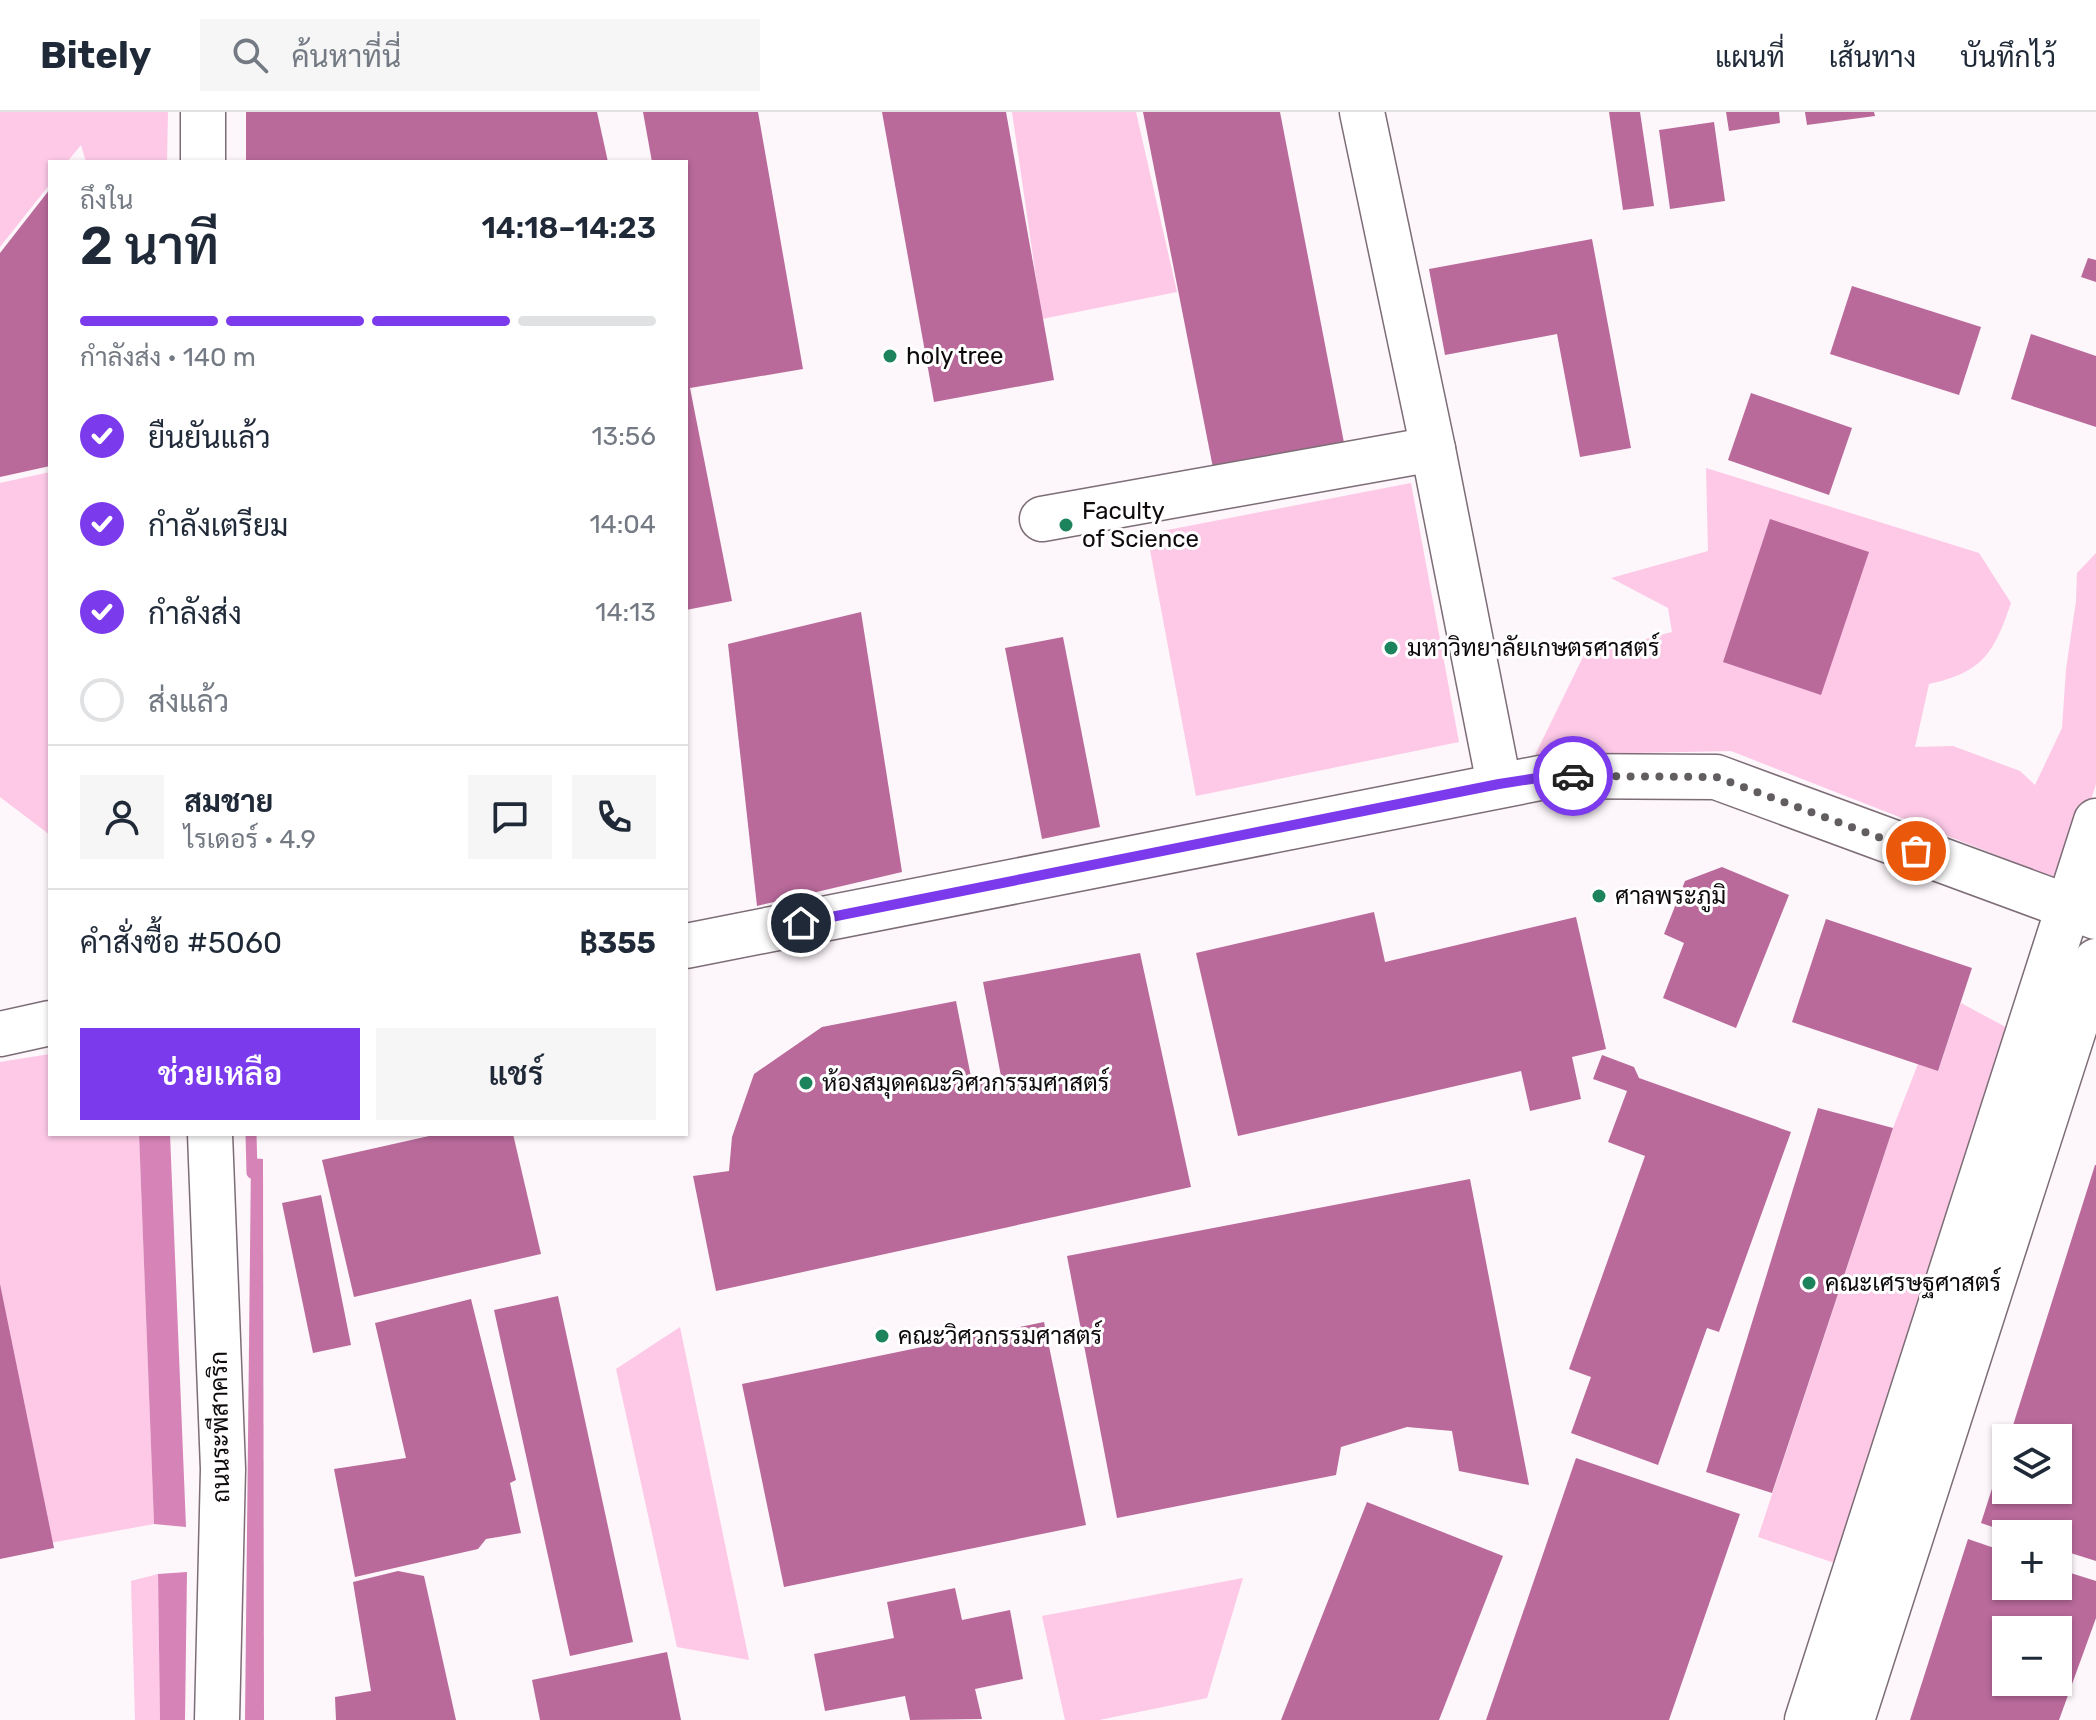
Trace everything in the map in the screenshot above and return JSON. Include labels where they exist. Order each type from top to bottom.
[{"type":"lane","points":[[203,112],[203,160]]},
{"type":"lane","points":[[1362,112],[1499,784]]},
{"type":"lane","points":[[1042,519],[1433,449]]},
{"type":"lane","points":[[688,946],[1550,776],[1716,777],[2082,912]]},
{"type":"lane","points":[[1807,1720],[2082,912],[2096,821]]},
{"type":"lane","points":[[1852,1720],[2096,961]]},
{"type":"lane","points":[[0,1034],[48,1023]]},
{"type":"lane","name":"ถนนระพีสาคริก","points":[[210,1136],[223,1469],[217,1720]]},
{"type":"shaded area","points":[[0,112],[168,112],[167,160],[85,160],[81,145],[69,160],[48,160],[48,187],[0,247]]},
{"type":"shaded area","points":[[1012,112],[1136,112],[1177,292],[1042,319]]},
{"type":"shaded area","points":[[1706,468],[1979,553],[2011,603],[1999,635],[1975,666],[1929,684],[1915,747],[1953,746],[2020,771],[2035,785],[2062,728],[2077,573],[2096,553],[2096,784],[2065,882],[1731,751],[1535,755],[1584,655],[1672,632],[1668,608],[1611,578],[1708,551]]},
{"type":"shaded area","points":[[48,472],[48,833],[0,797],[0,483]]},
{"type":"shaded area","points":[[1411,483],[1459,742],[1196,796],[1147,534]]},
{"type":"shaded area","points":[[1961,1003],[2026,1038],[1855,1570],[1758,1537],[1893,1128],[1918,1064],[1938,1071]]},
{"type":"shaded area","points":[[48,1054],[48,1136],[139,1136],[154,1524],[50,1543],[0,1291],[0,1062]]},
{"type":"shaded area","points":[[139,1136],[170,1136],[186,1527],[154,1524]]},
{"type":"shaded area","points":[[251,1158],[263,1159],[264,1720],[245,1720]]},
{"type":"shaded area","points":[[680,1327],[749,1660],[677,1647],[616,1369]]},
{"type":"shaded area","points":[[187,1572],[185,1720],[160,1720],[158,1574]]},
{"type":"shaded area","points":[[158,1574],[160,1720],[135,1720],[131,1581]]},
{"type":"shaded area","points":[[1243,1578],[1207,1698],[1099,1720],[1065,1720],[1042,1616]]},
{"type":"building","points":[[246,112],[597,112],[608,160],[246,160]]},
{"type":"building","points":[[643,112],[758,112],[803,369],[690,388],[732,601],[688,610],[688,160],[652,160]]},
{"type":"building","points":[[882,112],[1006,112],[1054,380],[934,402]]},
{"type":"building","points":[[1143,112],[1280,112],[1346,453],[1215,478]]},
{"type":"building","points":[[1609,112],[1640,112],[1654,206],[1623,210]]},
{"type":"building","points":[[1726,112],[1779,112],[1780,123],[1729,131]]},
{"type":"building","points":[[1805,112],[1874,112],[1875,116],[1807,125]]},
{"type":"building","points":[[1714,122],[1725,201],[1670,209],[1659,130]]},
{"type":"building","points":[[48,192],[48,466],[0,477],[0,253]]},
{"type":"building","points":[[1592,239],[1631,448],[1580,457],[1557,334],[1445,355],[1429,269]]},
{"type":"building","points":[[2088,258],[2096,260],[2096,282],[2081,277]]},
{"type":"building","points":[[1852,286],[1981,327],[1959,395],[1830,354]]},
{"type":"building","points":[[2031,334],[2096,356],[2096,427],[2011,399]]},
{"type":"building","points":[[1751,393],[1852,428],[1829,495],[1728,460]]},
{"type":"building","points":[[1770,519],[1869,552],[1821,695],[1723,662]]},
{"type":"building","points":[[861,612],[902,872],[757,906],[728,644]]},
{"type":"building","points":[[1063,637],[1100,827],[1042,839],[1005,648]]},
{"type":"building","points":[[1722,867],[1789,895],[1736,1028],[1663,998],[1684,943],[1664,934],[1685,881]]},
{"type":"building","points":[[1374,912],[1385,962],[1576,917],[1606,1049],[1572,1057],[1581,1099],[1530,1111],[1521,1071],[1238,1136],[1196,953]]},
{"type":"building","points":[[1826,919],[1972,968],[1938,1071],[1792,1022]]},
{"type":"building","points":[[1140,953],[1191,1187],[716,1291],[693,1176],[729,1171],[732,1137],[754,1074],[822,1027],[956,1001],[972,1082],[1001,1076],[983,982]]},
{"type":"building","points":[[1602,1055],[1634,1067],[1639,1078],[1791,1132],[1719,1332],[1707,1328],[1658,1465],[1571,1433],[1591,1377],[1569,1369],[1645,1156],[1608,1142],[1627,1091],[1593,1079]]},
{"type":"building","points":[[1818,1108],[1893,1128],[1772,1493],[1706,1472]]},
{"type":"building","points":[[429,1136],[513,1136],[541,1254],[354,1297],[322,1160]]},
{"type":"building","points":[[2096,1165],[2096,1561],[2072,1553],[2072,1520],[1992,1520],[1992,1527],[1981,1523],[1992,1489],[1992,1504],[2072,1504],[2072,1424],[2013,1424]]},
{"type":"building","points":[[1470,1179],[1529,1485],[1459,1471],[1452,1431],[1407,1427],[1341,1447],[1336,1475],[1117,1518],[1067,1256]]},
{"type":"building","points":[[321,1195],[351,1345],[313,1353],[282,1203]]},
{"type":"building","points":[[0,1284],[54,1548],[0,1559]]},
{"type":"building","points":[[558,1296],[633,1642],[570,1656],[494,1310]]},
{"type":"building","points":[[471,1299],[516,1480],[510,1483],[521,1533],[486,1539],[478,1549],[355,1577],[334,1469],[406,1458],[375,1323]]},
{"type":"building","points":[[1044,1322],[1086,1525],[784,1587],[742,1384]]},
{"type":"building","points":[[1576,1458],[1740,1514],[1669,1720],[1486,1720]]},
{"type":"building","points":[[1367,1502],[1503,1556],[1439,1720],[1281,1720]]},
{"type":"building","points":[[1968,1539],[1992,1547],[1992,1600],[2072,1600],[2072,1573],[2096,1581],[2096,1618],[2072,1684],[2072,1616],[1992,1616],[1992,1696],[2068,1696],[2059,1720],[1910,1720]]},
{"type":"building","points":[[398,1571],[424,1576],[456,1720],[336,1720],[335,1697],[371,1691],[353,1582]]},
{"type":"building","points":[[955,1588],[962,1620],[1010,1610],[1023,1679],[975,1689],[982,1719],[910,1720],[905,1696],[825,1711],[814,1654],[894,1638],[887,1602]]},
{"type":"building","points":[[667,1652],[681,1720],[540,1720],[532,1680]]},
{"type":"waterway","points":[[251,1136],[252,1173]]},
{"type":"way so far","points":[[1573,776],[1716,777],[1916,851]]},
{"type":"place","name":"holy tree","points":[[890,356]]},
{"type":"place","name":"Faculty of Science","points":[[1066,525]]},
{"type":"place","name":"มหาวิทยาลัยเกษตรศาสตร์","points":[[1391,648]]},
{"type":"place","name":"ศาลพระภูมิ","points":[[1599,896]]},
{"type":"place","name":"ห้องสมุดคณะวิศวกรรมศาสตร์","points":[[806,1083]]},
{"type":"place","name":"คณะเศรษฐศาสตร์","points":[[1809,1283]]},
{"type":"place","name":"คณะวิศวกรรมศาสตร์","points":[[882,1336]]},
{"type":"route","points":[[801,923],[1499,784],[1550,776],[1573,776]]}]
